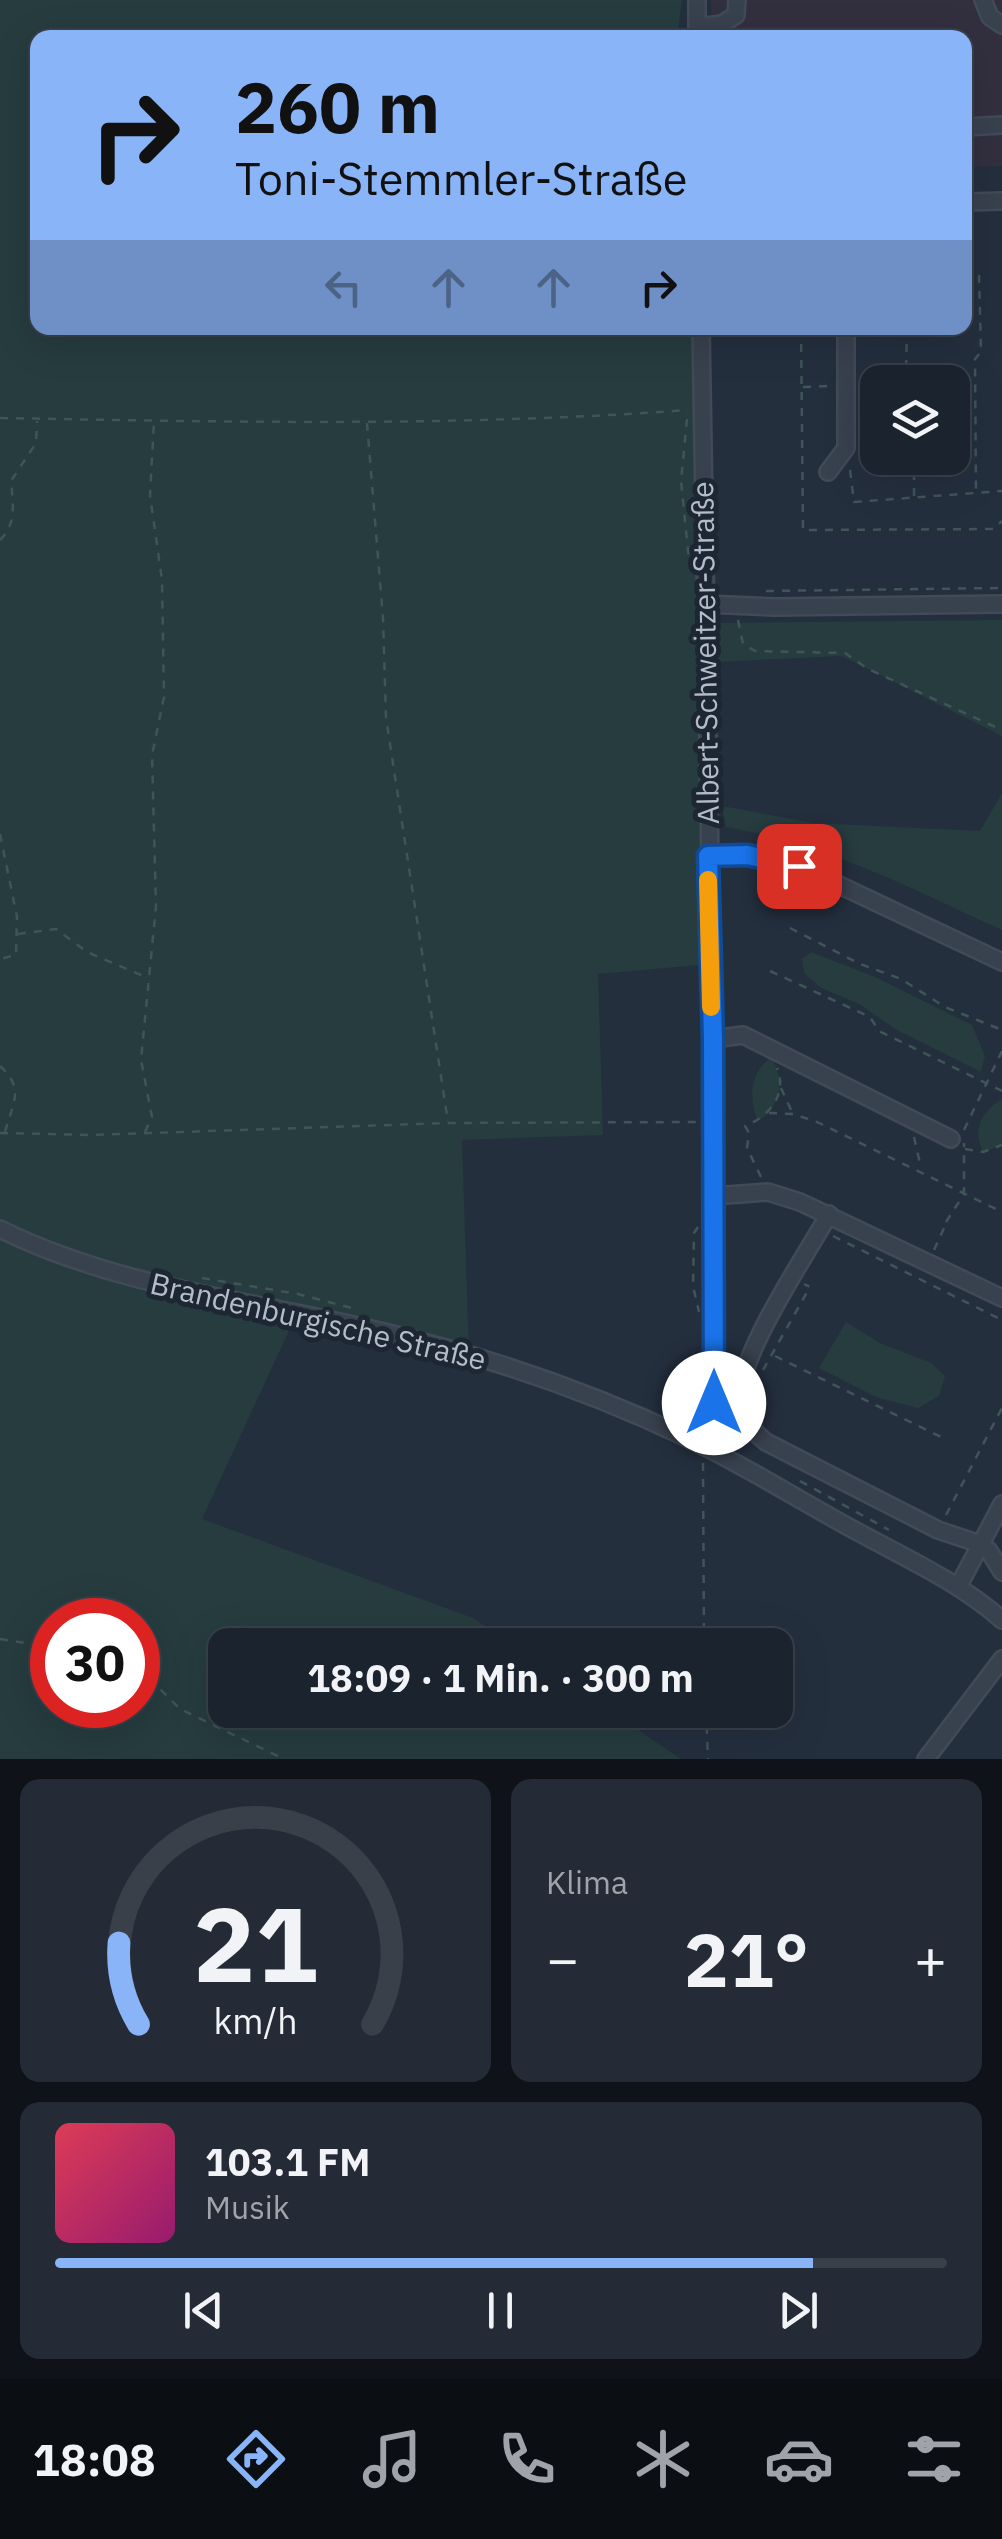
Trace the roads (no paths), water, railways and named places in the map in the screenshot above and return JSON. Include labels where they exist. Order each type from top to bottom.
[{"type":"street","points":[[697,0],[697,30]]},
{"type":"street","points":[[703,30],[736,15],[737,0]]},
{"type":"street","points":[[983,0],[990,17],[1002,25]]},
{"type":"street","points":[[972,126],[1002,126]]},
{"type":"street","points":[[972,202],[1002,201]]},
{"type":"street","name":"Albert-Schweitzer-Straße","points":[[702,335],[713,1039],[714,1403],[702,1446]]},
{"type":"street","points":[[828,472],[846,448],[846,335]]},
{"type":"street","points":[[705,604],[775,607],[1002,604]]},
{"type":"street","points":[[708,856],[771,858],[816,872],[1002,962]]},
{"type":"street","points":[[713,1039],[742,1036],[958,1144]]},
{"type":"street","points":[[713,1196],[768,1192],[829,1214],[1002,1298]]},
{"type":"street","points":[[829,1214],[762,1331],[746,1370],[739,1402],[746,1424],[766,1442],[938,1530],[980,1544],[1002,1572]]},
{"type":"street","name":"Brandenburgische Straße","points":[[0,1229],[67,1258],[129,1278],[298,1311],[470,1355],[619,1408],[702,1446],[958,1587],[1002,1620]]},
{"type":"street","points":[[958,1587],[980,1544],[997,1525],[1002,1504]]},
{"type":"street","points":[[926,1759],[1002,1660]]}]
